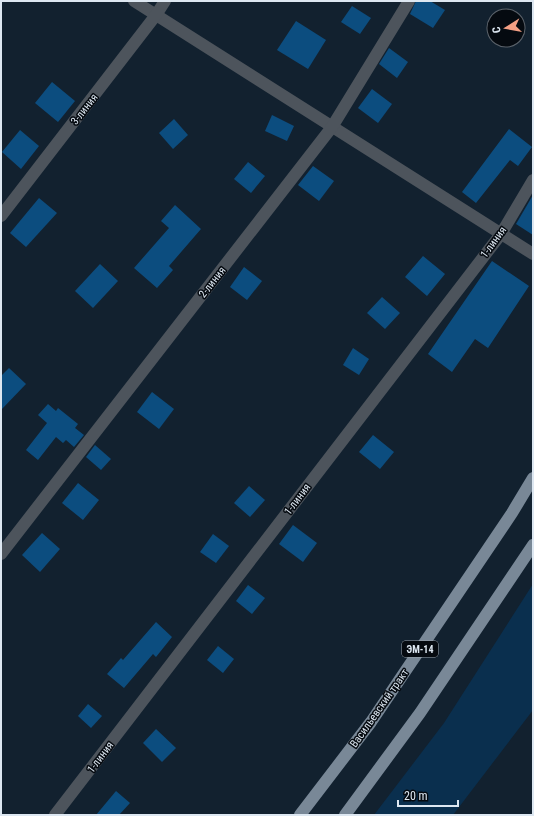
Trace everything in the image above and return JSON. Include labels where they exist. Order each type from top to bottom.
[{"type":"main road","name":"Васильевский тракт","points":[[300,815],[371,722],[512,513],[533,478]]},
{"type":"main road","points":[[345,815],[420,713],[533,545]]},
{"type":"street","points":[[134,1],[533,254]]},
{"type":"street","name":"3-линия","points":[[1,216],[156,15],[165,1]]},
{"type":"street","name":"2-линия","points":[[1,554],[332,127],[409,1]]},
{"type":"street","name":"1-линия","points":[[55,815],[501,234],[533,180]]},
{"type":"shaded area","points":[[533,584],[533,710],[453,815],[374,815],[444,723]]},
{"type":"building","points":[[416,1],[430,1],[445,10],[433,28],[410,14]]},
{"type":"building","points":[[352,6],[371,18],[360,34],[341,22]]},
{"type":"building","points":[[296,21],[326,40],[308,69],[277,50]]},
{"type":"building","points":[[389,48],[408,62],[397,78],[379,64]]},
{"type":"building","points":[[52,82],[75,101],[58,122],[35,103]]},
{"type":"building","points":[[372,89],[392,104],[378,123],[358,108]]},
{"type":"building","points":[[272,115],[294,126],[287,141],[265,131]]},
{"type":"building","points":[[174,119],[188,135],[173,149],[159,133]]},
{"type":"building","points":[[509,129],[532,147],[518,166],[510,160],[476,203],[462,192]]},
{"type":"building","points":[[20,130],[39,146],[21,169],[2,152]]},
{"type":"building","points":[[248,162],[265,176],[251,193],[234,179]]},
{"type":"building","points":[[313,166],[334,181],[319,201],[298,185]]},
{"type":"building","points":[[533,195],[533,235],[516,224]]},
{"type":"building","points":[[39,198],[57,213],[26,247],[10,233]]},
{"type":"building","points":[[175,205],[201,229],[169,266],[173,270],[157,288],[134,268],[169,228],[161,221]]},
{"type":"building","points":[[423,256],[445,274],[427,296],[405,277]]},
{"type":"building","points":[[492,261],[529,286],[488,348],[475,339],[452,372],[428,354]]},
{"type":"building","points":[[100,264],[118,281],[93,308],[75,291]]},
{"type":"building","points":[[244,267],[262,281],[247,300],[230,287]]},
{"type":"building","points":[[382,297],[400,313],[385,329],[367,313]]},
{"type":"building","points":[[353,348],[369,359],[359,375],[343,365]]},
{"type":"building","points":[[9,368],[26,384],[1,410],[1,376]]},
{"type":"building","points":[[152,392],[174,409],[159,429],[137,412]]},
{"type":"building","points":[[48,404],[56,411],[58,408],[78,424],[75,428],[84,435],[74,447],[66,440],[63,443],[56,437],[38,460],[26,450],[47,423],[38,415]]},
{"type":"building","points":[[373,435],[394,452],[380,469],[359,452]]},
{"type":"building","points":[[95,445],[111,459],[101,470],[86,457]]},
{"type":"building","points":[[78,483],[99,500],[83,520],[62,503]]},
{"type":"building","points":[[249,486],[265,500],[250,517],[234,503]]},
{"type":"building","points":[[293,525],[317,543],[303,562],[279,544]]},
{"type":"building","points":[[42,533],[60,549],[40,572],[22,555]]},
{"type":"building","points":[[213,534],[229,546],[216,563],[200,552]]},
{"type":"building","points":[[248,585],[265,598],[252,614],[236,601]]},
{"type":"building","points":[[156,622],[172,637],[156,657],[153,654],[124,688],[107,674],[121,658],[123,660]]},
{"type":"building","points":[[218,646],[234,659],[223,673],[207,660]]},
{"type":"building","points":[[88,704],[102,716],[91,728],[78,716]]},
{"type":"building","points":[[156,729],[176,748],[162,762],[143,743]]},
{"type":"building","points":[[116,791],[130,803],[119,815],[96,815]]}]
